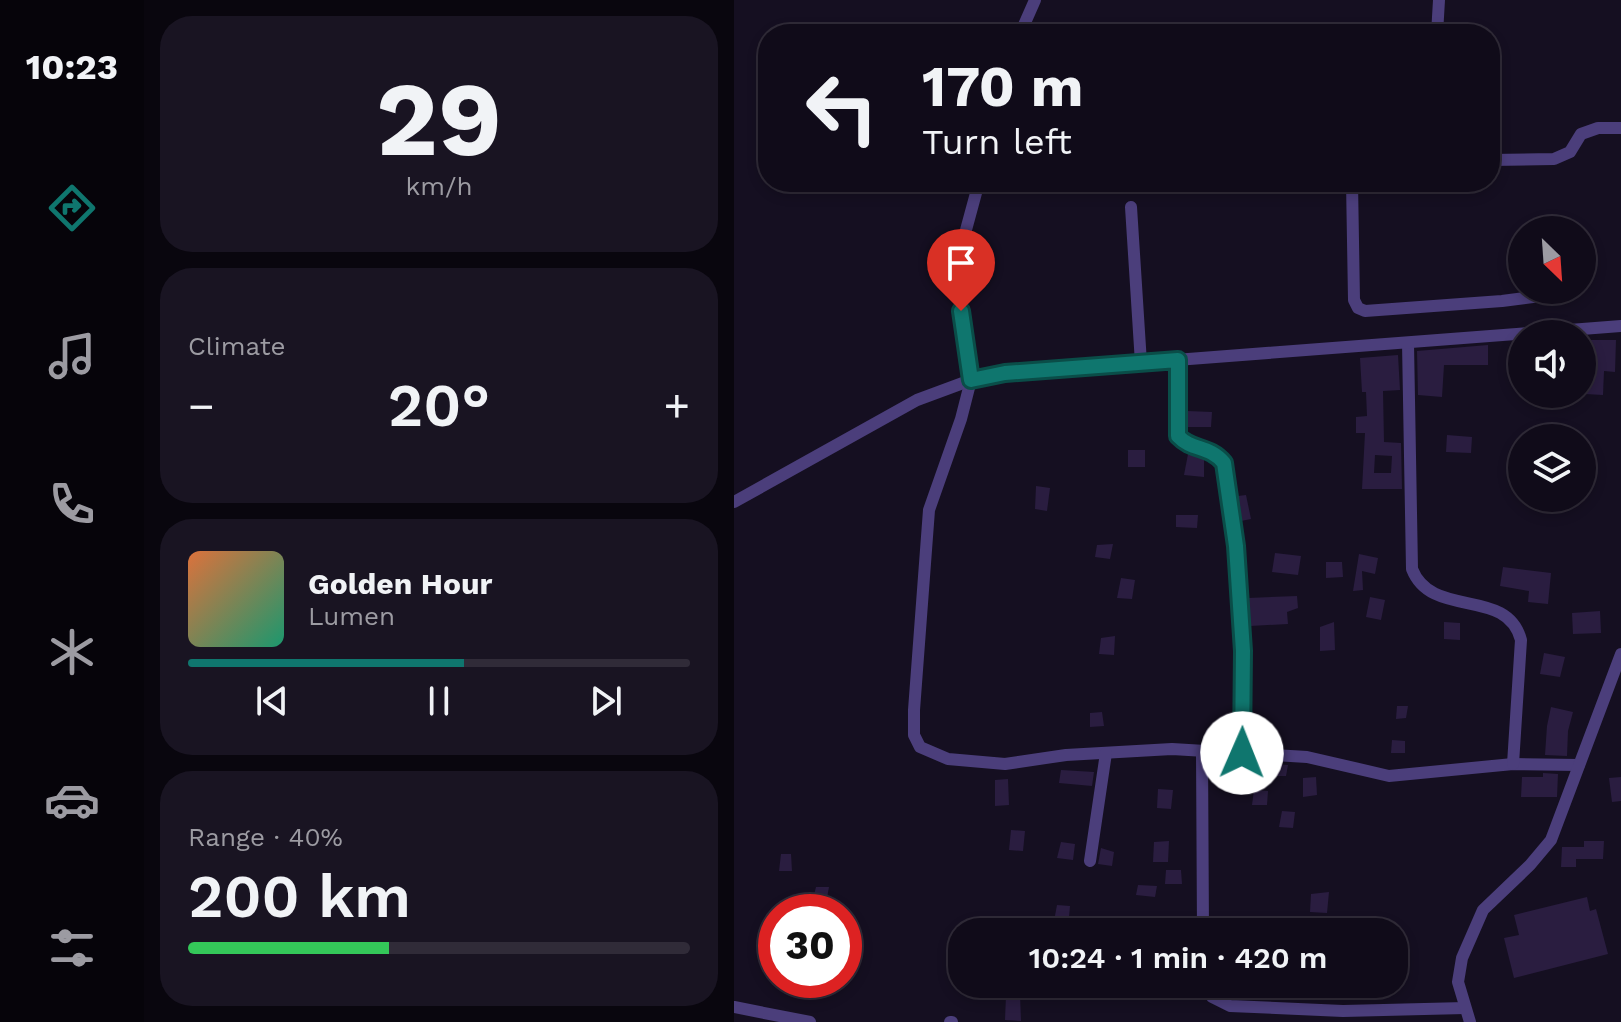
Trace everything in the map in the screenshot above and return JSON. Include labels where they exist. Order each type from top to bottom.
[{"type":"street","points":[[1024,24],[1035,0]]},
{"type":"street","points":[[1438,24],[1439,0]]},
{"type":"street","points":[[1500,160],[1554,159],[1570,152],[1581,134],[1598,128],[1621,128]]},
{"type":"street","points":[[976,192],[963,241],[961,311],[971,380],[961,419],[929,510],[914,735],[920,747],[948,759],[1005,764],[1066,755],[1172,749],[1307,757],[1389,776],[1513,764],[1579,765]]},
{"type":"street","points":[[1352,192],[1354,300],[1358,308],[1365,311],[1406,309],[1508,299]]},
{"type":"street","points":[[1131,207],[1141,363]]},
{"type":"street","points":[[734,502],[917,400],[971,380],[1005,373],[1621,326]]},
{"type":"street","points":[[1408,343],[1412,569],[1418,584],[1435,595],[1500,611],[1517,624],[1521,640],[1513,764]]},
{"type":"street","points":[[1178,360],[1178,436],[1184,443],[1215,453],[1224,463],[1236,546],[1243,651],[1242,753]]},
{"type":"street","points":[[1470,1022],[1458,982],[1462,958],[1483,910],[1551,840],[1621,654]]},
{"type":"street","points":[[1202,751],[1203,918]]},
{"type":"street","points":[[1090,861],[1106,753]]},
{"type":"street","points":[[1214,998],[1230,1006],[1343,1011],[1465,1008]]},
{"type":"street","points":[[734,1007],[810,1022]]},
{"type":"building","points":[[1596,340],[1616,340],[1615,372],[1604,371],[1603,395],[1596,395]]},
{"type":"building","points":[[1488,345],[1488,365],[1444,365],[1442,397],[1418,395],[1417,351]]},
{"type":"building","points":[[1398,355],[1400,390],[1383,391],[1384,442],[1401,443],[1402,489],[1362,489],[1365,433],[1356,433],[1356,417],[1367,416],[1360,358]],"holes":[[[1375,455],[1392,456],[1391,473],[1374,473]]]},
{"type":"building","points":[[1187,411],[1212,412],[1211,427],[1187,427]]},
{"type":"building","points":[[1447,435],[1472,437],[1471,453],[1446,452]]},
{"type":"building","points":[[1128,450],[1145,450],[1145,467],[1128,467]]},
{"type":"building","points":[[1188,454],[1204,459],[1204,477],[1184,475]]},
{"type":"building","points":[[1036,486],[1050,488],[1047,511],[1035,509]]},
{"type":"building","points":[[1246,495],[1251,519],[1241,521],[1238,496]]},
{"type":"building","points":[[1176,515],[1198,515],[1197,528],[1176,527]]},
{"type":"building","points":[[1113,544],[1110,559],[1095,557],[1097,545]]},
{"type":"building","points":[[1275,553],[1301,556],[1298,575],[1272,572]]},
{"type":"building","points":[[1359,554],[1378,558],[1375,574],[1362,571],[1363,590],[1353,591]]},
{"type":"building","points":[[1326,562],[1342,562],[1343,577],[1326,578]]},
{"type":"building","points":[[1503,567],[1551,573],[1548,604],[1528,602],[1529,591],[1500,586]]},
{"type":"building","points":[[1121,578],[1135,580],[1132,599],[1117,598]]},
{"type":"building","points":[[1297,596],[1298,608],[1287,612],[1288,624],[1250,626],[1248,598]]},
{"type":"building","points":[[1370,597],[1385,600],[1381,620],[1366,617]]},
{"type":"building","points":[[1600,611],[1601,633],[1573,634],[1572,613]]},
{"type":"building","points":[[1334,622],[1335,650],[1320,651],[1320,627]]},
{"type":"building","points":[[1444,622],[1460,623],[1460,640],[1444,639]]},
{"type":"building","points":[[1115,636],[1114,655],[1099,654],[1101,638]]},
{"type":"building","points":[[1544,653],[1565,657],[1560,677],[1540,674]]},
{"type":"building","points":[[1397,706],[1408,706],[1406,718],[1396,719]]},
{"type":"building","points":[[1551,707],[1573,712],[1567,756],[1545,755]]},
{"type":"building","points":[[1102,712],[1104,726],[1090,727],[1090,713]]},
{"type":"building","points":[[1206,730],[1227,731],[1226,743],[1204,742]]},
{"type":"building","points":[[1392,740],[1405,741],[1405,753],[1391,753]]},
{"type":"building","points":[[1274,764],[1288,765],[1286,776],[1273,776]]},
{"type":"building","points":[[1061,770],[1094,772],[1092,786],[1059,783]]},
{"type":"building","points":[[1543,773],[1558,774],[1557,797],[1521,797],[1522,777],[1543,777]]},
{"type":"building","points":[[1316,777],[1317,795],[1303,797],[1303,778]]},
{"type":"building","points":[[1621,777],[1621,801],[1612,802],[1609,778]]},
{"type":"building","points":[[1008,779],[1009,805],[995,806],[995,780]]},
{"type":"building","points":[[1158,789],[1173,790],[1171,809],[1157,808]]},
{"type":"building","points":[[1254,790],[1268,791],[1267,805],[1252,805]]},
{"type":"building","points":[[1282,811],[1295,812],[1293,828],[1279,827]]},
{"type":"building","points":[[1011,830],[1025,831],[1023,851],[1009,850]]},
{"type":"building","points":[[1169,841],[1168,862],[1153,862],[1154,842]]},
{"type":"building","points":[[1584,841],[1604,841],[1603,859],[1576,859],[1576,867],[1561,867],[1562,847],[1584,847]]},
{"type":"building","points":[[1061,842],[1075,844],[1073,860],[1057,858]]},
{"type":"building","points":[[1101,848],[1114,852],[1112,866],[1098,864]]},
{"type":"building","points":[[781,854],[791,854],[792,871],[779,871]]},
{"type":"building","points":[[1166,870],[1181,870],[1182,884],[1165,884]]},
{"type":"building","points":[[1138,885],[1157,886],[1155,897],[1136,895]]},
{"type":"building","points":[[816,887],[829,887],[828,894],[814,894]]},
{"type":"building","points":[[1329,892],[1327,913],[1310,912],[1311,894]]},
{"type":"building","points":[[1587,897],[1590,911],[1596,909],[1608,954],[1514,978],[1504,938],[1519,935],[1514,915]]},
{"type":"building","points":[[1057,905],[1070,906],[1069,918],[1055,918]]},
{"type":"building","points":[[1006,998],[1020,998],[1021,1021],[1005,1020]]},
{"type":"route","points":[[961,311],[971,380],[1005,373],[1178,360],[1178,436],[1184,443],[1215,453],[1224,463],[1236,546],[1243,651],[1242,753]]}]
